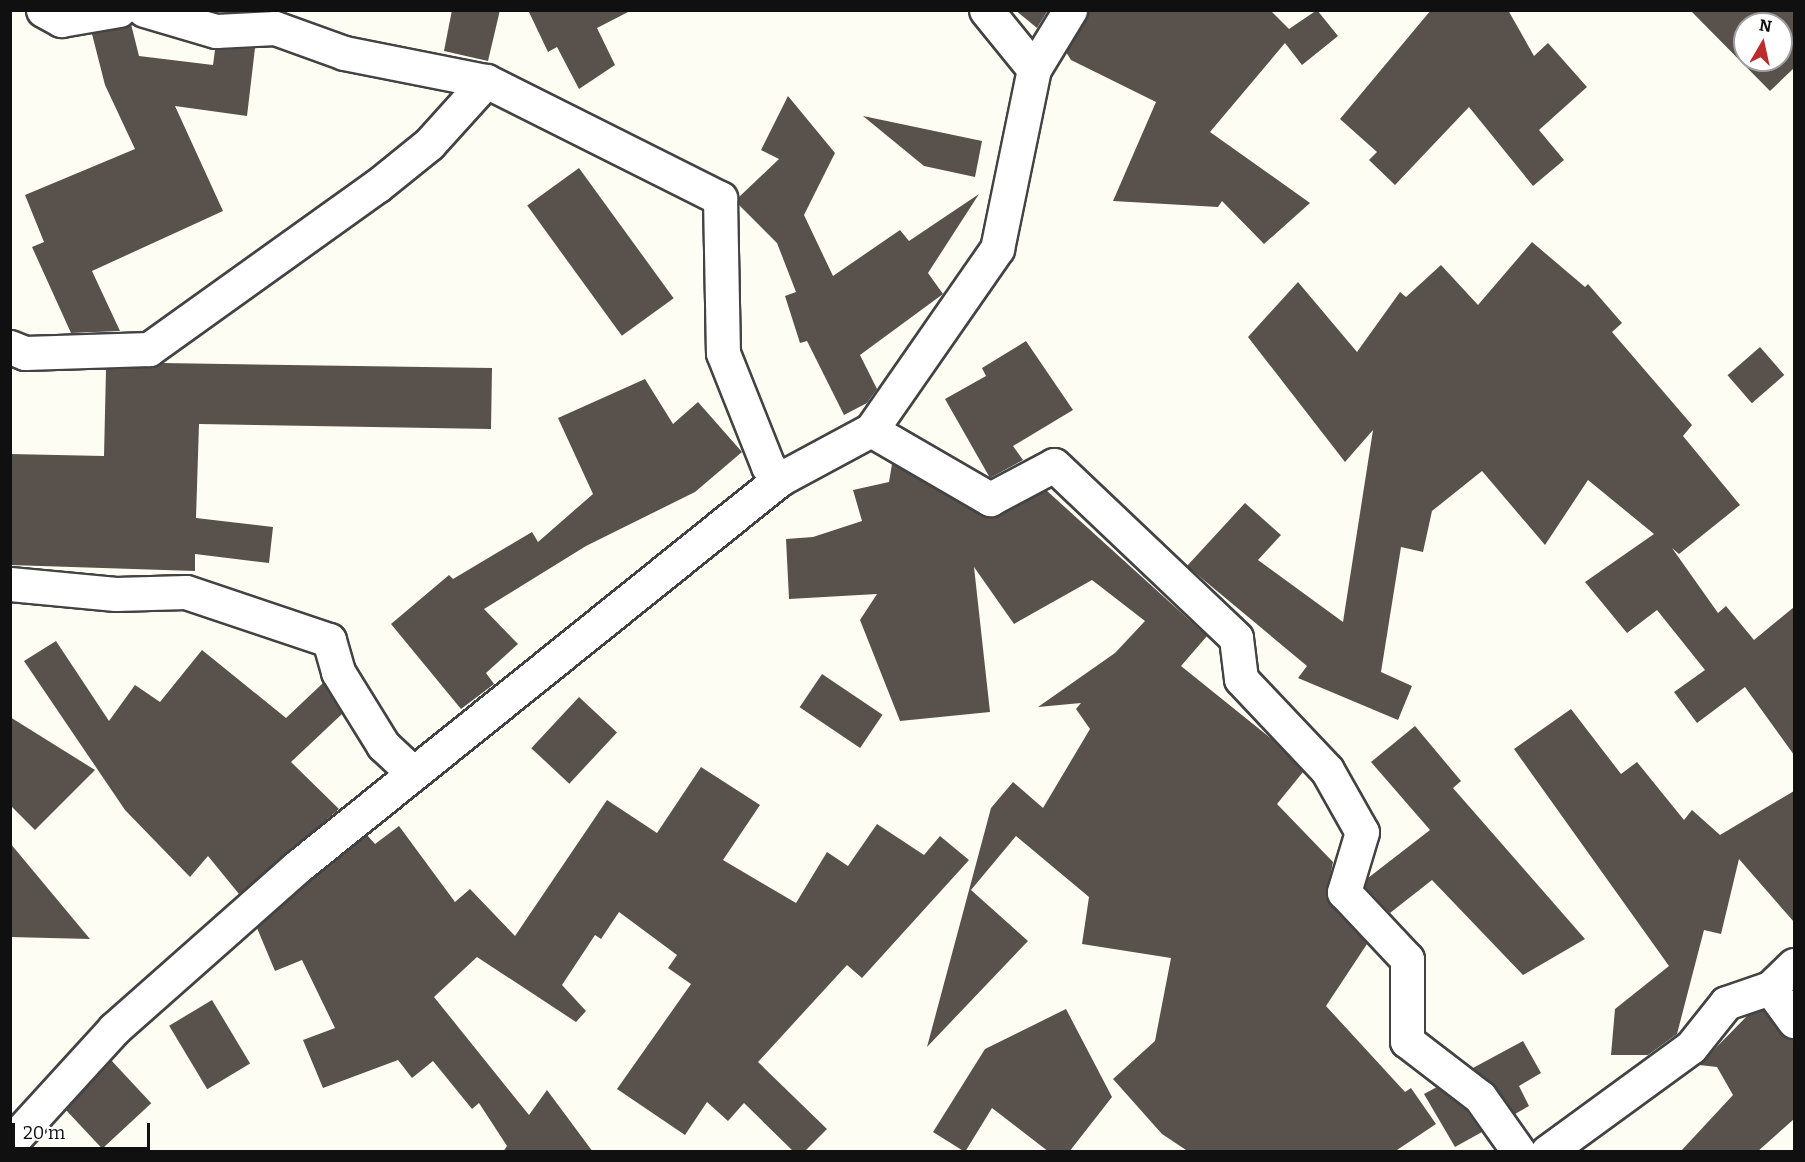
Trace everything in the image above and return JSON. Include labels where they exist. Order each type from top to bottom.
[{"type":"street","points":[[43,10],[61,20],[119,10]]},
{"type":"street","points":[[144,10],[216,31],[275,28],[344,53],[486,81],[720,198],[723,353],[768,466],[780,479]]},
{"type":"street","points":[[986,10],[1034,69]]},
{"type":"street","points":[[10,1143],[114,1029],[297,867],[780,479],[871,430],[997,249],[1034,69],[1070,10]]},
{"type":"street","points":[[15,355],[149,349],[386,179],[429,144],[486,81]]},
{"type":"street","points":[[871,430],[990,499],[1054,465],[1236,638],[1241,679],[1327,770],[1362,832],[1344,892],[1407,959],[1407,1041],[1480,1096],[1519,1152]]},
{"type":"street","points":[[10,584],[116,594],[186,592],[307,630],[328,640],[338,672],[384,745],[412,773]]},
{"type":"street","points":[[1552,1151],[1691,1047],[1726,1003],[1770,988],[1794,965]]},
{"type":"street","points":[[1770,988],[1794,1022]]},
{"type":"building","points":[[452,10],[500,10],[488,61],[444,51]]},
{"type":"building","points":[[528,10],[632,10],[597,28],[615,65],[579,89],[557,47],[548,52]]},
{"type":"building","points":[[1015,10],[1048,10],[1037,28]]},
{"type":"building","points":[[1089,10],[1270,10],[1289,29],[1317,10],[1338,36],[1302,65],[1285,43],[1210,132],[1310,203],[1264,244],[1222,201],[1218,207],[1113,201],[1156,102],[1071,60],[1066,52]]},
{"type":"building","points":[[1431,10],[1508,10],[1534,56],[1548,43],[1587,87],[1539,130],[1564,160],[1533,186],[1469,107],[1395,185],[1369,160],[1377,152],[1340,119]]},
{"type":"building","points":[[1690,10],[1794,10],[1794,68],[1793,12],[1733,12],[1733,54]]},
{"type":"building","points":[[131,24],[139,56],[213,65],[215,50],[255,48],[247,116],[175,106],[223,211],[92,271],[120,331],[71,333],[32,247],[44,242],[25,195],[135,149],[105,85],[92,34]]},
{"type":"building","points":[[1751,72],[1790,72],[1770,91]]},
{"type":"building","points":[[788,96],[835,153],[804,215],[833,276],[900,230],[909,241],[979,194],[928,273],[943,294],[860,355],[877,389],[867,403],[844,415],[807,341],[800,343],[785,296],[796,292],[777,243],[739,205],[739,197],[779,159],[761,150]]},
{"type":"building","points":[[863,116],[982,141],[975,177],[924,166]]},
{"type":"building","points":[[579,168],[674,298],[622,336],[527,206]]},
{"type":"building","points":[[1532,242],[1585,287],[1588,284],[1622,323],[1612,332],[1692,425],[1683,436],[1740,505],[1679,554],[1672,548],[1718,613],[1726,606],[1754,640],[1794,607],[1794,755],[1745,687],[1697,723],[1674,692],[1705,670],[1657,610],[1627,633],[1585,582],[1654,534],[1588,480],[1545,545],[1482,471],[1432,511],[1423,552],[1401,547],[1381,672],[1412,686],[1398,720],[1298,678],[1307,666],[1187,566],[1245,503],[1281,535],[1258,560],[1343,622],[1373,430],[1345,462],[1248,337],[1298,282],[1357,352],[1400,292],[1406,297],[1441,265],[1478,305]]},
{"type":"building","points":[[1026,341],[1073,410],[1013,446],[1023,460],[990,478],[945,399],[986,376],[982,368]]},
{"type":"building","points":[[1760,347],[1784,375],[1752,403],[1728,375]]},
{"type":"building","points":[[162,363],[492,368],[491,429],[199,424],[196,518],[273,527],[269,563],[195,554],[195,571],[10,565],[10,454],[104,456],[106,369]]},
{"type":"building","points":[[645,379],[673,424],[698,402],[742,452],[695,492],[586,546],[484,609],[518,644],[486,673],[494,684],[461,709],[391,624],[449,575],[453,579],[532,532],[538,542],[593,494],[558,418]]},
{"type":"building","points":[[892,464],[989,518],[1046,490],[1207,636],[1181,666],[1273,740],[1303,772],[1277,804],[1333,862],[1326,897],[1367,944],[1326,1006],[1405,1092],[1411,1088],[1436,1124],[1394,1152],[1189,1152],[1162,1134],[1113,1079],[1155,1041],[1171,958],[1082,944],[1089,897],[1016,836],[971,890],[1028,941],[927,1047],[991,808],[1013,782],[1043,808],[1090,729],[1076,709],[1081,703],[1038,707],[1115,653],[1145,621],[1092,580],[1014,624],[974,567],[990,712],[900,721],[860,620],[877,594],[789,599],[786,539],[813,537],[862,521],[853,490],[889,482]]},
{"type":"building","points":[[56,641],[109,721],[135,685],[160,702],[202,650],[286,718],[323,683],[342,714],[291,762],[339,809],[239,894],[208,856],[190,877],[125,810],[24,661]]},
{"type":"building","points":[[822,674],[883,715],[860,748],[800,707]]},
{"type":"building","points":[[579,697],[617,732],[569,784],[531,748]]},
{"type":"building","points":[[1571,709],[1621,774],[1637,762],[1684,820],[1692,810],[1720,835],[1794,791],[1794,922],[1739,859],[1721,934],[1704,930],[1677,1034],[1648,1055],[1611,1055],[1615,1009],[1669,966],[1514,749]]},
{"type":"building","points":[[10,717],[95,770],[35,830],[10,805]]},
{"type":"building","points":[[1415,726],[1461,781],[1453,788],[1585,939],[1523,975],[1432,880],[1390,913],[1365,887],[1368,878],[1430,830],[1371,762]]},
{"type":"building","points":[[701,767],[760,805],[723,860],[796,903],[827,852],[848,866],[877,824],[924,855],[940,836],[969,860],[862,978],[847,965],[758,1062],[827,1129],[804,1152],[794,1152],[744,1103],[728,1121],[707,1102],[685,1135],[617,1089],[691,984],[668,968],[677,955],[619,912],[601,939],[595,935],[562,985],[586,1011],[576,1022],[477,957],[434,997],[529,1115],[547,1090],[593,1152],[503,1152],[507,1146],[479,1103],[472,1109],[433,1061],[412,1078],[398,1060],[323,1088],[303,1040],[335,1028],[302,960],[275,971],[257,928],[309,881],[367,835],[375,844],[399,826],[455,902],[470,889],[515,936],[607,800],[657,833]]},
{"type":"building","points":[[10,843],[90,939],[10,937]]},
{"type":"building","points":[[212,1000],[250,1063],[207,1089],[169,1026]]},
{"type":"building","points":[[1066,1009],[1112,1097],[1069,1152],[1049,1152],[992,1108],[965,1152],[933,1132],[985,1049]]},
{"type":"building","points":[[1763,1010],[1779,1032],[1794,1039],[1794,1119],[1757,1152],[1680,1152],[1733,1095],[1717,1067],[1699,1065],[1748,1015]]},
{"type":"building","points":[[1523,1041],[1541,1073],[1519,1086],[1529,1106],[1515,1114],[1495,1086],[1473,1068]]},
{"type":"building","points":[[111,1060],[151,1103],[102,1149],[62,1106]]},
{"type":"building","points":[[1437,1087],[1466,1110],[1482,1132],[1455,1147],[1424,1094]]}]
